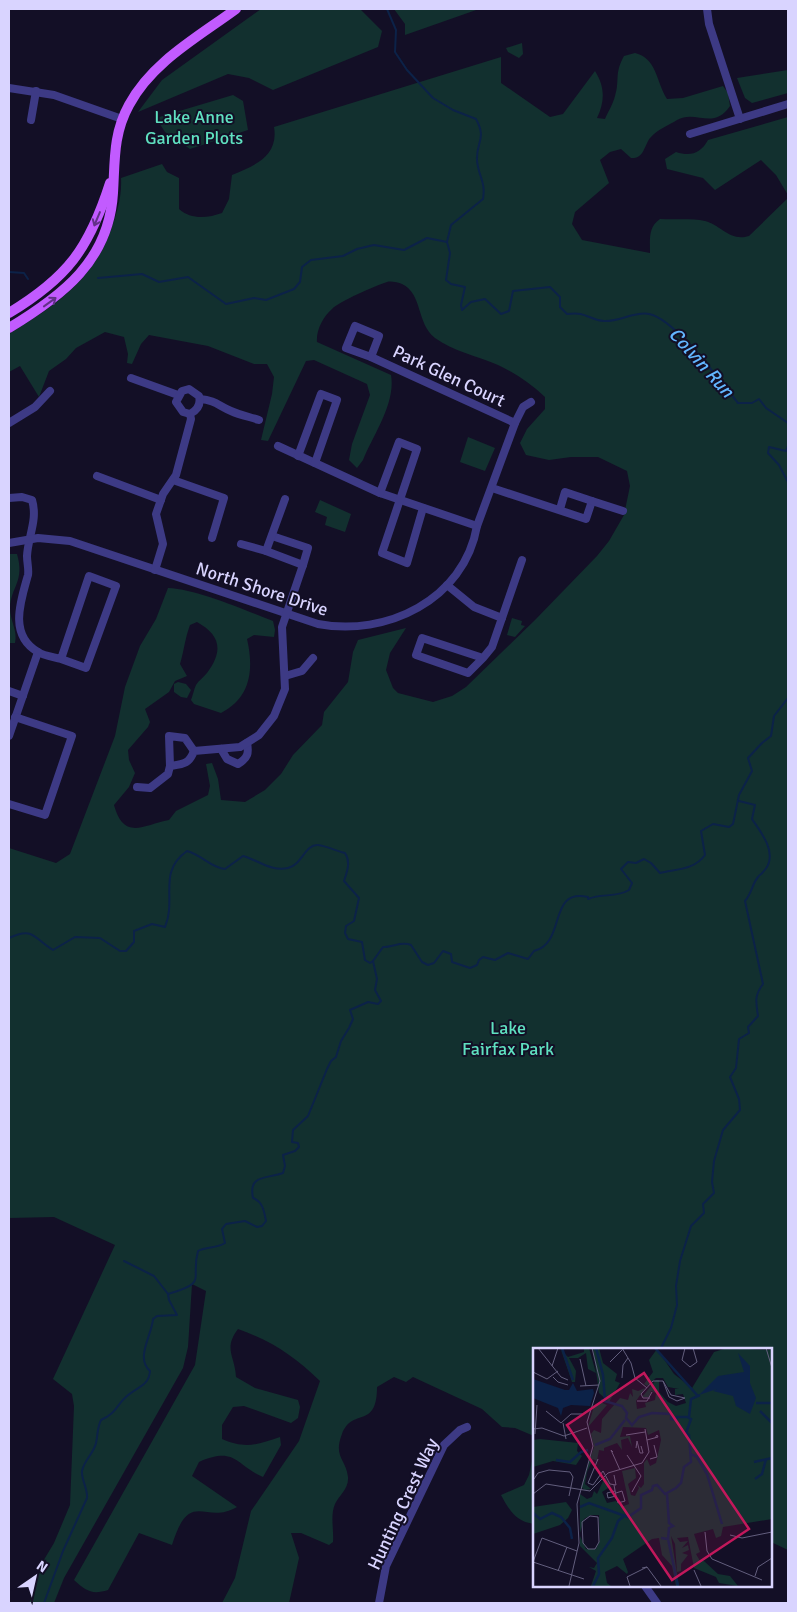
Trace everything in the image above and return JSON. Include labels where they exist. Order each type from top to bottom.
[{"type":"main road","points":[[9,328],[65,290],[82,272],[94,255],[105,233],[112,206],[116,139],[122,119],[136,93],[151,73],[236,9]]},
{"type":"main road","points":[[9,313],[46,289],[70,265],[93,230],[113,173]]},
{"type":"street","points":[[707,9],[709,24],[740,119]]},
{"type":"street","points":[[9,88],[36,91],[68,99],[122,119]]},
{"type":"street","points":[[31,120],[36,91]]},
{"type":"street","points":[[690,134],[788,104]]},
{"type":"street","name":"Park Glen Court","points":[[371,357],[379,336],[355,326],[346,348],[371,357],[515,423]]},
{"type":"street","points":[[131,378],[178,395]]},
{"type":"street","points":[[188,389],[194,391],[200,400],[199,407],[190,414],[178,408],[176,402],[178,395],[188,389]]},
{"type":"street","points":[[9,423],[35,407],[50,391]]},
{"type":"street","points":[[298,456],[321,394],[337,400],[315,463]]},
{"type":"street","points":[[200,400],[224,406],[228,410],[259,420]]},
{"type":"street","name":"North Shore Drive","points":[[9,543],[30,539],[70,542],[288,615],[332,627],[375,626],[417,609],[447,585],[468,553],[515,423],[523,407],[531,402]]},
{"type":"street","points":[[155,570],[163,544],[156,514],[161,500],[173,480],[191,419],[190,414]]},
{"type":"street","points":[[380,493],[399,442],[417,449],[398,500],[382,553],[408,562],[423,508]]},
{"type":"street","points":[[278,446],[347,480],[398,500],[478,526]]},
{"type":"street","points":[[97,476],[161,500]]},
{"type":"street","points":[[173,480],[224,498],[212,538]]},
{"type":"street","points":[[492,488],[586,518],[592,501]]},
{"type":"street","points":[[560,509],[566,492],[623,510]]},
{"type":"street","points":[[9,498],[22,497],[32,500],[35,516],[27,556],[28,573],[18,606],[20,625],[26,640],[38,652],[86,668],[116,586],[89,576],[60,659]]},
{"type":"street","points":[[266,551],[285,499]]},
{"type":"street","points":[[194,750],[240,747],[259,735],[274,716],[285,689],[282,627],[288,615],[308,548],[272,536]]},
{"type":"street","points":[[241,544],[303,565]]},
{"type":"street","points":[[483,658],[422,638],[416,655],[468,673],[483,658],[492,647],[522,560]]},
{"type":"street","points":[[447,585],[474,607],[502,618]]},
{"type":"street","points":[[9,736],[38,652]]},
{"type":"street","points":[[285,676],[302,671],[313,658]]},
{"type":"street","points":[[9,691],[23,696]]},
{"type":"street","points":[[9,804],[45,815],[72,736],[16,717]]},
{"type":"street","points":[[137,787],[150,788],[168,774],[170,766],[169,736],[185,738],[194,750]]},
{"type":"street","points":[[221,749],[227,759],[238,764],[245,760],[249,753],[247,743]]},
{"type":"street","points":[[170,766],[185,764],[190,761],[194,750]]},
{"type":"street","name":"Hunting Crest Way","points":[[379,1603],[386,1566],[444,1445],[460,1430],[467,1427]]},
{"type":"street","points":[[646,1587],[657,1603]]},
{"type":"green space","points":[[261,9],[360,9],[382,31],[378,47],[273,90],[249,78],[228,74],[138,112],[162,80]]},
{"type":"green space","points":[[394,9],[479,9],[405,35],[405,24]]},
{"type":"green space","points":[[522,43],[523,54],[519,58],[508,52],[506,48]]},
{"type":"green space","name":"Lake Fairfax Park","points":[[635,53],[648,60],[667,99],[683,98],[723,86],[728,93],[730,106],[724,113],[711,119],[684,117],[677,120],[654,134],[642,154],[636,158],[631,158],[621,149],[610,152],[600,160],[609,183],[575,212],[572,224],[582,240],[650,253],[650,239],[653,226],[660,219],[705,221],[736,237],[749,236],[788,198],[788,1550],[772,1542],[772,1348],[533,1348],[533,1436],[515,1428],[502,1427],[482,1409],[413,1377],[406,1382],[394,1377],[377,1387],[373,1409],[369,1414],[352,1421],[346,1426],[342,1434],[339,1453],[347,1471],[348,1481],[334,1508],[332,1518],[333,1542],[329,1545],[301,1533],[291,1533],[299,1558],[289,1603],[222,1603],[235,1578],[251,1511],[299,1441],[320,1381],[282,1350],[238,1329],[231,1342],[231,1353],[236,1377],[255,1388],[298,1400],[300,1407],[298,1418],[291,1423],[244,1406],[233,1407],[222,1425],[222,1439],[238,1444],[251,1445],[280,1437],[281,1445],[263,1477],[228,1457],[221,1456],[199,1462],[192,1476],[237,1507],[226,1512],[192,1512],[185,1517],[172,1545],[139,1533],[108,1590],[90,1591],[74,1580],[195,1365],[206,1291],[192,1284],[188,1347],[183,1368],[64,1578],[54,1603],[29,1603],[34,1593],[39,1568],[54,1543],[70,1505],[74,1406],[72,1394],[53,1379],[115,1245],[54,1217],[9,1218],[9,848],[56,863],[70,854],[115,736],[125,687],[140,646],[156,619],[168,588],[206,596],[273,621],[274,637],[254,635],[247,639],[250,661],[248,682],[239,699],[221,713],[194,704],[191,700],[196,685],[207,673],[216,657],[217,644],[211,632],[205,627],[197,622],[190,625],[180,664],[187,676],[175,681],[169,692],[145,709],[150,722],[148,727],[128,750],[129,760],[135,773],[129,787],[114,805],[118,816],[129,827],[143,827],[169,820],[176,811],[208,795],[210,786],[206,764],[212,763],[218,779],[221,800],[245,802],[265,790],[281,774],[293,755],[322,725],[324,712],[348,682],[353,652],[358,640],[406,628],[390,653],[386,670],[393,688],[398,693],[433,702],[452,696],[466,687],[597,556],[609,541],[624,515],[630,486],[627,471],[598,457],[571,457],[549,460],[526,455],[520,443],[527,429],[545,409],[545,397],[523,379],[504,368],[457,350],[435,338],[425,325],[417,302],[409,289],[398,283],[387,282],[342,302],[329,312],[319,328],[317,342],[391,375],[390,397],[383,419],[363,460],[357,468],[349,460],[352,444],[370,395],[367,384],[314,360],[306,361],[268,441],[261,440],[274,377],[267,364],[254,364],[208,346],[149,335],[141,344],[132,364],[127,363],[128,354],[124,337],[105,332],[76,348],[66,359],[49,371],[39,397],[20,366],[9,372],[9,334],[70,291],[93,264],[111,230],[120,198],[121,178],[162,164],[167,172],[179,178],[179,209],[189,215],[200,217],[217,215],[222,213],[229,199],[232,175],[256,164],[269,153],[275,137],[274,127],[501,57],[501,83],[550,117],[563,114],[595,71],[601,83],[603,94],[597,118],[605,119],[615,96],[618,72],[624,56]]},
{"type":"green space","points":[[788,70],[788,93],[752,103],[745,98],[737,78]]},
{"type":"green space","name":"Lake Anne Garden Plots","points":[[233,95],[243,101],[248,130],[190,149],[165,132],[156,118]]},
{"type":"green space","points":[[788,117],[788,195],[776,175],[761,160],[715,190],[703,178],[667,169],[665,159],[676,152],[695,153],[708,140]]},
{"type":"green space","points":[[468,437],[495,448],[485,471],[460,462]]},
{"type":"green space","points":[[320,500],[351,514],[345,532],[325,525],[327,517],[315,512]]},
{"type":"green space","points":[[9,554],[17,554],[19,563],[19,578],[10,608],[16,639],[15,643],[9,643]]},
{"type":"green space","points":[[512,618],[522,621],[521,625],[525,626],[515,637],[507,635]]},
{"type":"green space","points":[[178,682],[186,684],[191,690],[187,698],[181,697],[174,692],[174,684]]},
{"type":"green space","points":[[533,1457],[533,1524],[518,1518],[510,1510],[501,1495],[524,1485],[529,1475]]},
{"type":"waterway","name":"Colvin Run","points":[[387,9],[396,30],[395,52],[407,70],[433,98],[453,110],[476,119],[481,131],[477,160],[483,183],[483,199],[451,225],[447,242],[450,253],[446,280],[451,284],[465,287],[461,305],[462,310],[471,302],[485,299],[501,314],[509,311],[513,291],[550,287],[560,297],[560,307],[567,314],[574,313],[604,321],[644,313],[649,314],[660,318],[684,339],[709,366],[738,403],[752,403],[759,399],[766,408],[788,423]]},
{"type":"waterway","points":[[98,278],[142,274],[159,282],[188,277],[226,304],[254,298],[266,300],[294,289],[300,282],[302,267],[311,260],[343,256],[357,249],[374,245],[404,250],[427,238],[447,242]]},
{"type":"waterway","points":[[9,272],[24,273],[28,279]]},
{"type":"waterway","name":"Colvin Run","points":[[788,446],[786,451],[769,447],[768,453],[779,465],[788,482]]},
{"type":"waterway","name":"Colvin Run","points":[[9,938],[24,933],[33,935],[53,950],[75,937],[100,938],[120,951],[126,951],[134,942],[134,931],[152,924],[165,927],[168,917],[170,877],[178,859],[187,851],[225,869],[243,856],[270,867],[282,869],[293,866],[306,851],[318,845],[345,853],[347,856],[348,867],[344,881],[359,898],[354,921],[346,926],[345,933],[348,939],[362,942],[365,960],[370,963],[383,947],[404,944],[411,945],[422,962],[428,965],[434,963],[443,951],[451,954],[452,962],[470,968],[477,965],[483,957],[495,960],[508,953],[528,959],[534,951],[544,946],[551,938],[562,908],[567,901],[575,896],[588,897],[588,899],[619,894],[629,890],[632,883],[621,869],[628,862],[636,863],[644,859],[651,863],[660,873],[685,868],[701,860],[705,855],[701,831],[713,824],[729,827],[733,824],[739,795],[752,771],[748,758],[771,736],[774,716],[788,698]]},
{"type":"waterway","points":[[661,1348],[671,1328],[677,1305],[676,1286],[680,1261],[691,1226],[704,1213],[703,1204],[714,1193],[712,1182],[714,1161],[723,1130],[740,1110],[739,1099],[730,1077],[736,1068],[739,1039],[749,1033],[748,1027],[758,1016],[756,999],[763,984],[745,901],[756,880],[767,867],[770,853],[766,840],[752,819],[755,805],[739,801]]},
{"type":"waterway","points":[[124,1261],[154,1276],[168,1294],[181,1290],[193,1283],[198,1251],[225,1243],[222,1229],[226,1224],[245,1221],[257,1227],[262,1226],[266,1221],[265,1214],[261,1204],[253,1198],[253,1185],[260,1179],[283,1173],[285,1166],[283,1155],[295,1151],[299,1147],[298,1143],[292,1142],[293,1130],[308,1116],[327,1069],[331,1061],[336,1057],[341,1041],[353,1019],[350,1010],[368,1002],[378,1004],[381,1001],[375,990],[377,979],[373,961]]},
{"type":"waterway","points":[[44,1603],[63,1551],[87,1498],[82,1471],[95,1447],[101,1420],[110,1415],[123,1399],[142,1386],[147,1380],[150,1371],[146,1366],[144,1353],[153,1319],[157,1316],[177,1315],[168,1294]]}]
